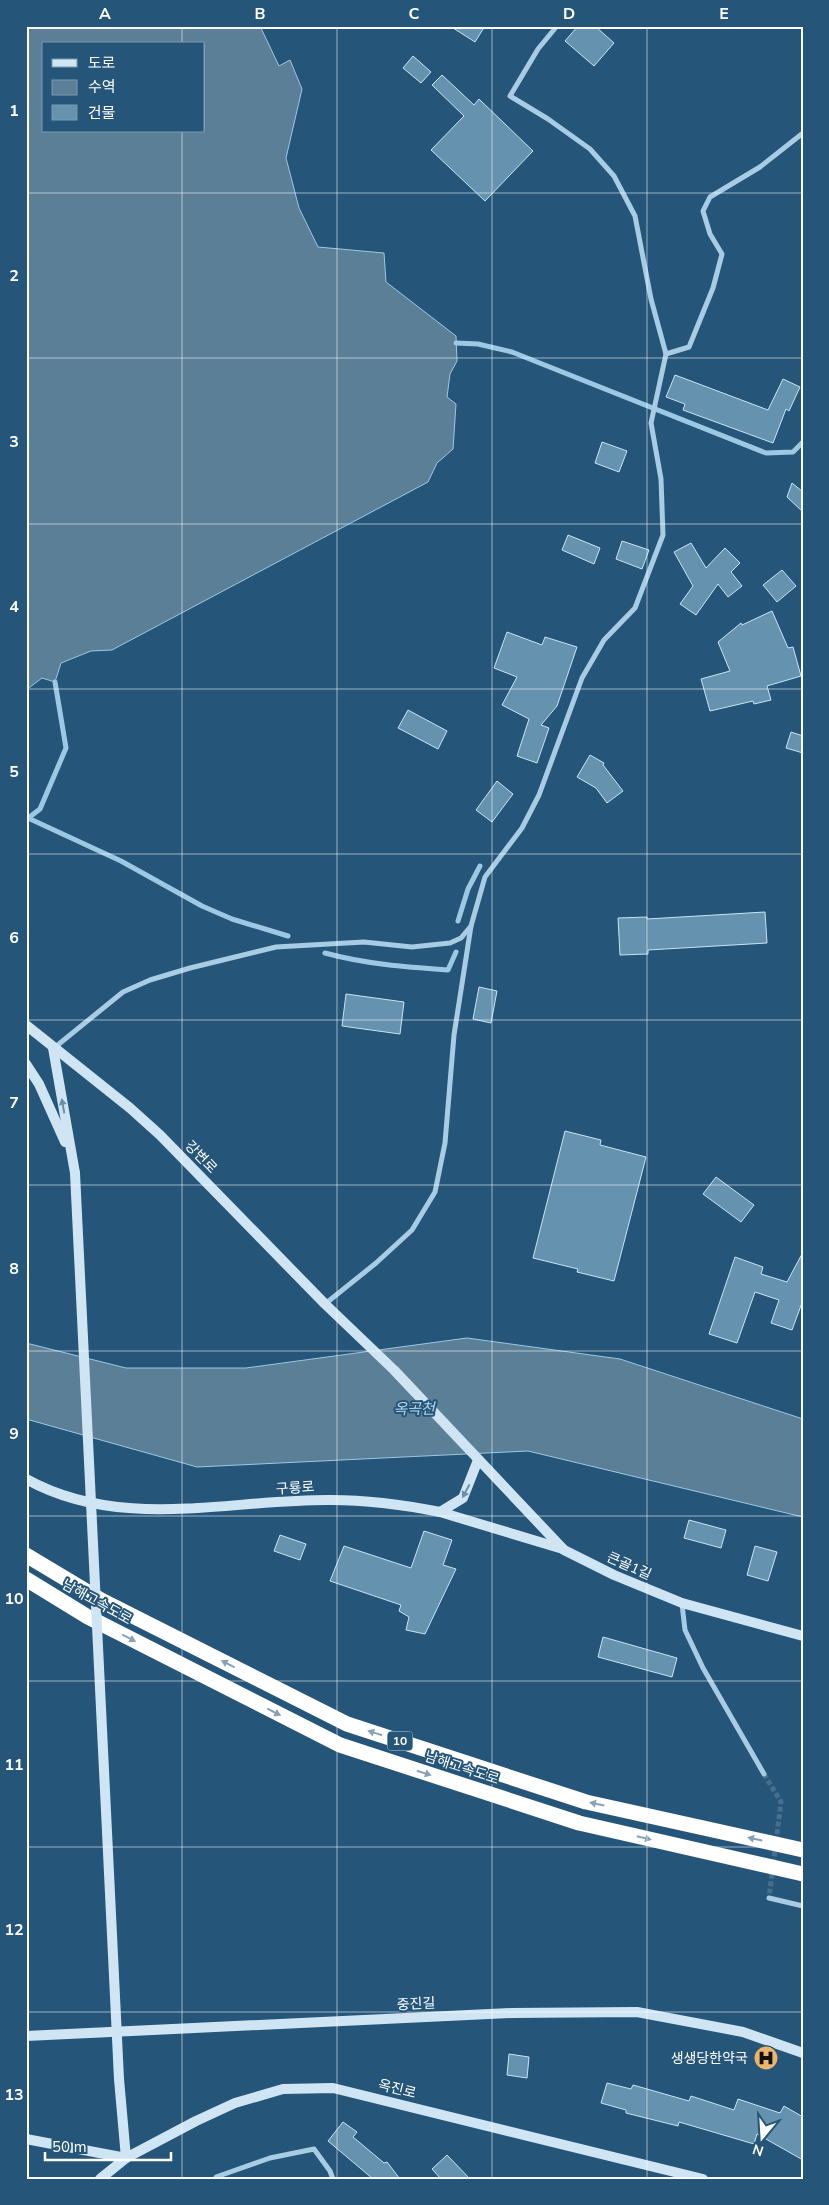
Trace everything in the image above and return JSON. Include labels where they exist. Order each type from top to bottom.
[{"type":"highway","name":"남해고속도로","points":[[26,1555],[101,1600],[347,1724],[586,1802],[803,1850]]},
{"type":"highway","name":"남해고속도로","points":[[26,1580],[88,1617],[340,1745],[579,1823],[803,1874]]},
{"type":"highway","points":[[26,1589],[88,1617]]},
{"type":"street","points":[[325,1304],[376,1263],[412,1230],[435,1192],[445,1142],[454,1035],[471,926],[484,877],[522,828],[539,795],[582,678],[604,640],[634,608],[663,535],[661,479],[651,423],[666,354],[651,299],[635,216],[614,176],[590,149],[548,119],[510,96],[538,49],[557,26]]},
{"type":"street","points":[[666,354],[689,346],[712,288],[722,254],[710,234],[703,211],[710,197],[760,166],[803,133]]},
{"type":"street","points":[[26,2138],[126,2158],[119,2079],[74,1173],[53,1048],[123,992],[150,980],[190,968],[276,947],[364,942],[412,947],[450,944],[461,938],[471,926]]},
{"type":"street","name":"강변로","points":[[26,1025],[130,1108],[160,1135],[325,1304],[394,1370],[478,1460]]},
{"type":"street","points":[[26,1064],[39,1084],[71,1154]]},
{"type":"street","points":[[440,1512],[463,1498],[478,1460]]},
{"type":"street","name":"큰골1길","points":[[478,1460],[564,1550],[614,1575],[682,1603],[803,1636]]},
{"type":"street","name":"구룡로","points":[[26,1479],[67,1498],[102,1506],[131,1508],[214,1507],[330,1500],[374,1502],[440,1512],[564,1550]]},
{"type":"street","points":[[682,1603],[685,1630],[703,1668],[764,1774]]},
{"type":"street","points":[[769,1898],[803,1906]]},
{"type":"street","name":"중진길","points":[[26,2036],[512,2013],[637,2012],[744,2032],[803,2052]]},
{"type":"street","name":"옥진로","points":[[100,2179],[126,2158],[235,2103],[283,2089],[333,2088],[703,2179]]},
{"type":"street","points":[[216,2179],[216,2177],[270,2158],[314,2149],[330,2171],[333,2179]]},
{"type":"water","points":[[26,26],[260,26],[279,66],[290,60],[302,89],[286,158],[299,208],[318,247],[384,253],[386,282],[456,336],[457,361],[450,374],[447,397],[456,404],[453,449],[437,463],[428,482],[112,650],[91,651],[61,663],[55,682],[42,678],[26,690]]},
{"type":"water","name":"옥곡천","points":[[467,1338],[620,1359],[803,1419],[803,1517],[528,1451],[197,1467],[26,1419],[26,1343],[126,1368],[246,1368]]},
{"type":"building","points":[[450,26],[485,26],[475,42]]},
{"type":"building","points":[[578,26],[595,26],[614,43],[594,66],[565,41]]},
{"type":"building","points":[[413,56],[431,72],[421,83],[403,68]]},
{"type":"building","points":[[442,75],[474,105],[479,99],[533,151],[485,201],[431,150],[464,116],[432,85]]},
{"type":"building","points":[[675,375],[768,410],[783,379],[800,387],[789,411],[786,409],[773,443],[683,410],[685,404],[666,397]]},
{"type":"building","points":[[602,442],[627,451],[619,472],[595,463]]},
{"type":"building","points":[[792,483],[803,492],[803,512],[787,497]]},
{"type":"building","points":[[568,535],[600,548],[594,564],[562,550]]},
{"type":"building","points":[[622,541],[649,550],[642,569],[616,559]]},
{"type":"building","points":[[691,543],[706,568],[725,548],[740,563],[731,572],[742,586],[728,597],[718,584],[696,615],[680,604],[693,586],[674,552]]},
{"type":"building","points":[[782,570],[796,586],[777,602],[763,585]]},
{"type":"building","points":[[772,611],[788,648],[793,647],[801,676],[767,686],[771,700],[754,704],[753,701],[710,711],[701,679],[730,671],[718,642],[741,623],[742,625]]},
{"type":"building","points":[[507,632],[542,645],[545,637],[577,647],[557,706],[541,725],[549,728],[537,763],[517,756],[529,719],[502,705],[517,677],[494,668]]},
{"type":"building","points":[[408,710],[447,731],[438,749],[398,728]]},
{"type":"building","points":[[791,732],[803,736],[803,753],[786,748]]},
{"type":"building","points":[[590,755],[604,763],[603,765],[623,791],[607,803],[596,788],[577,777]]},
{"type":"building","points":[[497,781],[513,794],[492,822],[476,810]]},
{"type":"building","points":[[765,912],[767,943],[648,950],[648,954],[620,955],[618,918],[647,917],[647,919]]},
{"type":"building","points":[[479,987],[497,991],[491,1023],[473,1019]]},
{"type":"building","points":[[346,994],[404,1002],[400,1034],[342,1026]]},
{"type":"building","points":[[565,1131],[601,1140],[600,1145],[646,1157],[614,1281],[577,1272],[578,1269],[533,1258]]},
{"type":"building","points":[[716,1177],[754,1205],[741,1222],[703,1194]]},
{"type":"building","points":[[803,1252],[803,1300],[792,1330],[771,1323],[779,1300],[755,1292],[737,1343],[709,1334],[735,1257],[763,1267],[761,1274],[787,1282]]},
{"type":"building","points":[[689,1520],[726,1530],[721,1548],[684,1538]]},
{"type":"building","points":[[424,1531],[452,1540],[443,1565],[456,1569],[425,1634],[406,1630],[409,1617],[399,1611],[401,1605],[330,1581],[344,1546],[411,1568]]},
{"type":"building","points":[[280,1535],[306,1544],[300,1560],[274,1551]]},
{"type":"building","points":[[755,1546],[777,1552],[768,1581],[747,1575]]},
{"type":"building","points":[[603,1637],[677,1658],[672,1677],[598,1657]]},
{"type":"building","points":[[509,2054],[529,2057],[527,2078],[507,2075]]},
{"type":"building","points":[[607,2083],[631,2089],[633,2085],[689,2101],[691,2096],[734,2110],[738,2099],[780,2113],[784,2106],[803,2117],[803,2160],[757,2134],[754,2144],[679,2122],[678,2126],[626,2113],[626,2110],[601,2103]]},
{"type":"building","points":[[343,2122],[357,2132],[353,2137],[384,2163],[387,2162],[400,2179],[373,2179],[328,2141]]},
{"type":"building","points":[[447,2155],[470,2179],[441,2179],[432,2169]]},
{"type":"waterway","points":[[456,343],[478,344],[512,352],[766,453],[793,452],[803,442]]},
{"type":"waterway","points":[[27,819],[40,809],[66,748],[55,682]]},
{"type":"waterway","points":[[28,818],[121,861],[202,906],[232,919],[288,936]]},
{"type":"waterway","points":[[458,921],[468,889],[480,866]]},
{"type":"waterway","points":[[325,953],[370,962],[448,970],[456,952]]},
{"type":"tunnel","points":[[764,1774],[781,1802],[769,1898]]},
{"type":"place","name":"생생당한약국","points":[[766,2058]]}]
